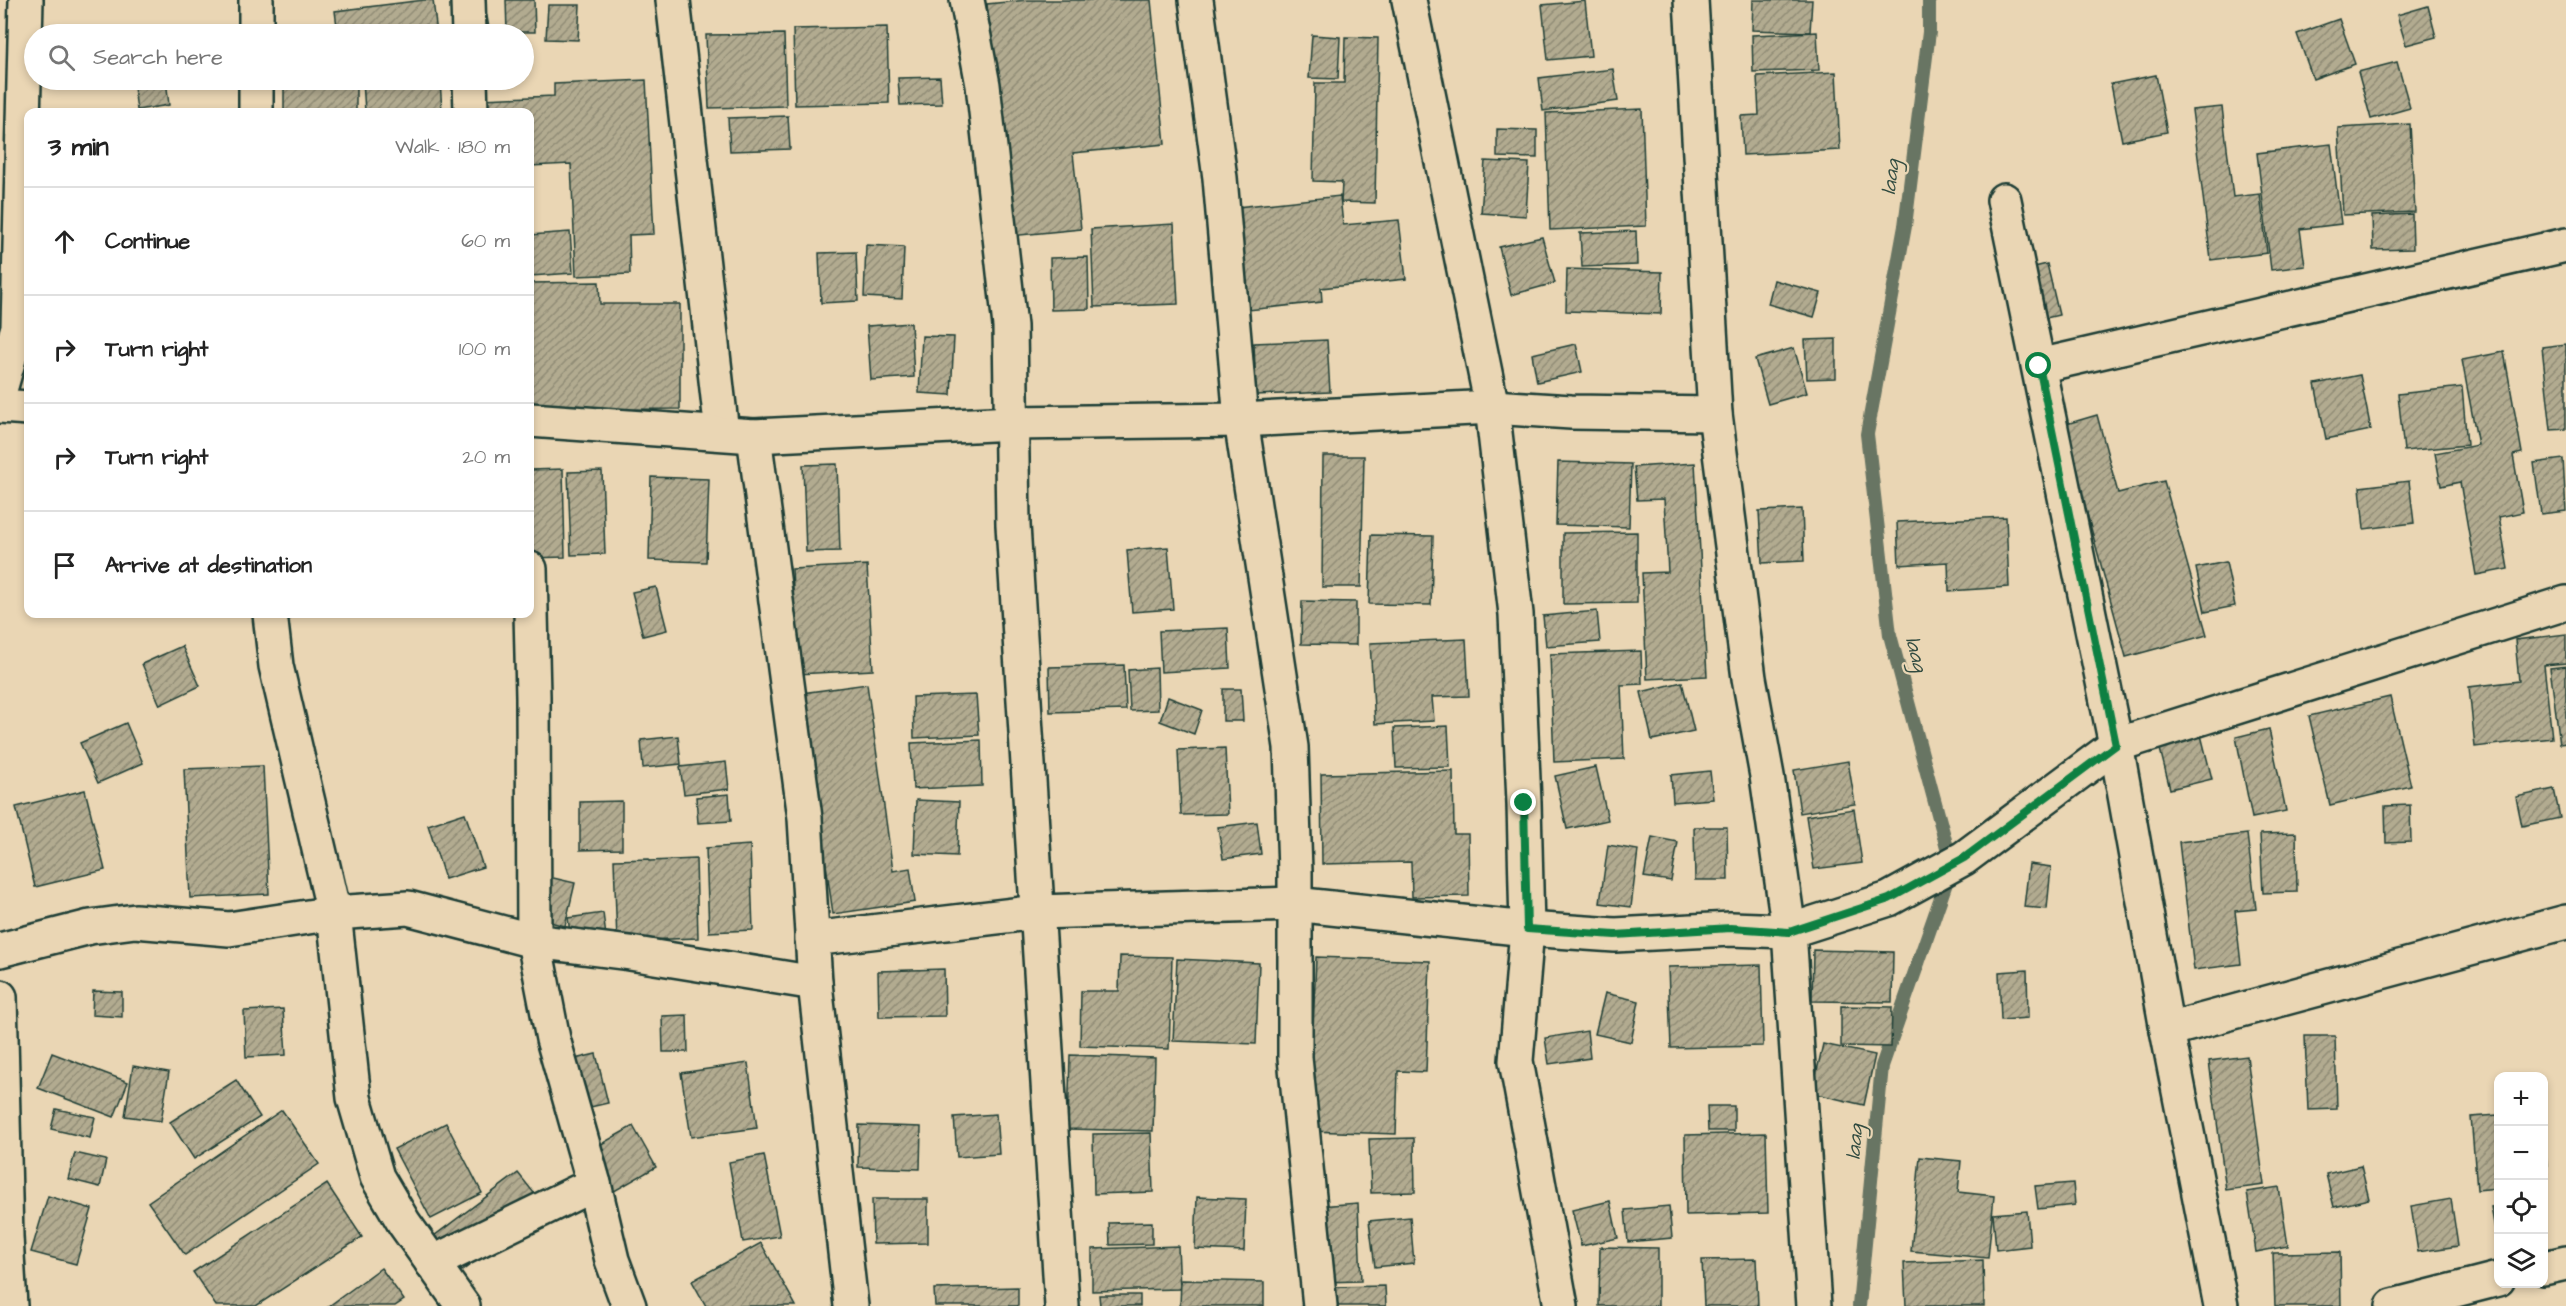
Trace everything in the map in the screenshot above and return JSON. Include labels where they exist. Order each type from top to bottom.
[{"type":"street","points":[[26,24],[27,0]]},
{"type":"street","points":[[256,0],[256,24]]},
{"type":"street","points":[[468,0],[469,24]]},
{"type":"street","points":[[673,0],[738,434],[805,818],[815,983],[851,1306]]},
{"type":"street","points":[[968,0],[983,85],[1010,326],[1013,525],[1062,1306]]},
{"type":"street","points":[[1196,0],[1220,178],[1241,420],[1291,747],[1295,1058],[1320,1306]]},
{"type":"street","points":[[1409,0],[1492,407],[1516,614],[1524,803],[1527,929],[1516,1061],[1561,1306]]},
{"type":"street","points":[[1691,0],[1715,414],[1749,678],[1767,776],[1789,932],[1814,1306]]},
{"type":"street","points":[[24,108],[25,90]]},
{"type":"street","points":[[256,90],[256,108]]},
{"type":"street","points":[[470,90],[471,108]]},
{"type":"street","points":[[0,390],[18,327],[24,109]]},
{"type":"street","points":[[2004,200],[2116,745],[2167,1030],[2221,1306]]},
{"type":"street","points":[[2039,366],[2566,245]]},
{"type":"street","points":[[0,406],[24,408]]},
{"type":"street","points":[[534,420],[738,434],[1012,423],[1241,420],[1492,407],[1571,412],[1715,414]]},
{"type":"street","points":[[812,939],[1038,912],[1294,904],[1527,929],[1615,935],[1731,928],[1789,932],[1889,899],[1964,858],[2116,745],[2566,603]]},
{"type":"street","points":[[270,618],[276,666],[334,913],[354,1098],[377,1177],[404,1223],[462,1306]]},
{"type":"street","points":[[531,618],[534,708],[534,941],[553,1039],[594,1184],[612,1260],[629,1306]]},
{"type":"street","points":[[0,950],[90,927],[135,921],[230,928],[334,913],[408,908],[534,941],[630,953],[815,983]]},
{"type":"street","points":[[2167,1030],[2566,922]]},
{"type":"street","points":[[0,997],[10,1306]]},
{"type":"street","points":[[432,1263],[594,1184]]},
{"type":"street","points":[[2548,1267],[2566,1263]]},
{"type":"street","points":[[2393,1306],[2494,1281]]},
{"type":"building","points":[[433,0],[436,24],[337,24],[335,11]]},
{"type":"building","points":[[506,0],[534,0],[535,32],[534,24],[507,24]]},
{"type":"building","points":[[1027,0],[1151,0],[1165,144],[1073,153],[1081,229],[1010,236],[987,4]]},
{"type":"building","points":[[1753,0],[1812,0],[1810,32],[1752,30]]},
{"type":"building","points":[[1585,1],[1591,56],[1548,60],[1542,5]]},
{"type":"building","points":[[548,5],[580,5],[578,40],[546,39]]},
{"type":"building","points":[[2428,6],[2436,37],[2406,45],[2397,15]]},
{"type":"building","points":[[487,16],[488,24],[471,24],[470,18]]},
{"type":"building","points":[[2339,19],[2355,64],[2313,79],[2297,34]]},
{"type":"building","points":[[887,27],[889,103],[795,105],[793,29]]},
{"type":"building","points":[[1817,32],[1819,70],[1753,72],[1752,35]]},
{"type":"building","points":[[784,34],[786,106],[709,108],[706,35]]},
{"type":"building","points":[[1312,35],[1340,37],[1338,79],[1309,78]]},
{"type":"building","points":[[1345,37],[1378,38],[1375,203],[1341,202],[1342,182],[1313,181],[1315,83],[1344,83]]},
{"type":"building","points":[[2397,62],[2410,108],[2371,119],[2358,72]]},
{"type":"building","points":[[1613,69],[1618,101],[1543,111],[1539,78]]},
{"type":"building","points":[[1836,72],[1840,150],[1743,155],[1741,116],[1759,115],[1757,76]]},
{"type":"building","points":[[2156,75],[2167,132],[2122,141],[2111,84]]},
{"type":"building","points":[[940,77],[942,104],[900,105],[898,78]]},
{"type":"building","points":[[646,80],[654,234],[629,235],[630,274],[576,276],[571,164],[534,166],[534,108],[483,108],[482,99],[554,96],[554,84]]},
{"type":"building","points":[[134,90],[167,90],[169,105],[137,108]]},
{"type":"building","points":[[284,90],[356,90],[356,108],[284,108]]},
{"type":"building","points":[[364,90],[441,90],[442,108],[365,108]]},
{"type":"building","points":[[2222,107],[2233,197],[2260,194],[2267,253],[2211,260],[2192,110]]},
{"type":"building","points":[[1642,109],[1646,226],[1550,230],[1546,113]]},
{"type":"building","points":[[788,116],[790,149],[730,151],[728,118]]},
{"type":"building","points":[[2410,124],[2415,212],[2343,215],[2338,128]]},
{"type":"building","points":[[1497,129],[1537,130],[1537,158],[1497,157]]},
{"type":"building","points":[[2331,144],[2341,224],[2300,229],[2305,266],[2271,270],[2257,153]]},
{"type":"building","points":[[1485,161],[1529,163],[1526,216],[1481,213]]},
{"type":"building","points":[[1340,196],[1343,225],[1399,220],[1406,279],[1321,288],[1322,302],[1248,310],[1237,207]]},
{"type":"building","points":[[2412,214],[2413,249],[2373,250],[2372,216]]},
{"type":"building","points":[[1174,224],[1178,304],[1094,307],[1091,229]]},
{"type":"building","points":[[1636,231],[1637,265],[1582,267],[1580,233]]},
{"type":"building","points":[[570,232],[573,273],[534,276],[534,235]]},
{"type":"building","points":[[1542,237],[1555,283],[1511,295],[1499,247]]},
{"type":"building","points":[[866,245],[904,247],[902,299],[864,297]]},
{"type":"building","points":[[856,252],[858,301],[821,303],[819,253]]},
{"type":"building","points":[[1088,257],[1089,309],[1051,310],[1050,258]]},
{"type":"building","points":[[2047,264],[2059,315],[2021,324],[2009,273]]},
{"type":"building","points":[[1567,269],[1662,272],[1661,314],[1566,311]]},
{"type":"building","points":[[1774,280],[1821,293],[1814,317],[1768,304]]},
{"type":"building","points":[[599,282],[600,304],[680,304],[680,409],[534,410],[534,283]]},
{"type":"building","points":[[911,323],[914,377],[871,380],[867,326]]},
{"type":"building","points":[[922,336],[954,337],[951,395],[919,393]]},
{"type":"building","points":[[1836,339],[1836,378],[1807,379],[1805,340]]},
{"type":"building","points":[[1327,340],[1330,392],[1256,395],[1254,343]]},
{"type":"building","points":[[1576,344],[1582,372],[1537,382],[1532,354]]},
{"type":"building","points":[[2566,344],[2566,429],[2551,430],[2542,347]]},
{"type":"building","points":[[1794,348],[1807,393],[1768,404],[1755,359]]},
{"type":"building","points":[[2504,352],[2522,453],[2513,455],[2523,512],[2499,517],[2508,569],[2476,575],[2460,482],[2441,486],[2435,453],[2478,445],[2462,360]]},
{"type":"building","points":[[2360,375],[2371,430],[2326,439],[2315,384]]},
{"type":"building","points":[[2462,387],[2467,445],[2404,451],[2398,394]]},
{"type":"building","points":[[2097,415],[2118,493],[2164,481],[2207,635],[2126,657],[2063,425]]},
{"type":"building","points":[[1323,456],[1364,456],[1361,587],[1322,587]]},
{"type":"building","points":[[2563,459],[2566,511],[2541,514],[2534,463]]},
{"type":"building","points":[[1558,462],[1631,464],[1629,527],[1556,525]]},
{"type":"building","points":[[1695,463],[1707,676],[1647,679],[1642,573],[1668,572],[1664,499],[1637,500],[1634,467]]},
{"type":"building","points":[[837,464],[840,551],[806,552],[803,465]]},
{"type":"building","points":[[563,469],[565,557],[534,558],[534,470]]},
{"type":"building","points":[[602,471],[605,554],[571,555],[568,472]]},
{"type":"building","points":[[651,477],[709,479],[706,562],[649,560]]},
{"type":"building","points":[[2409,481],[2414,523],[2364,529],[2360,487]]},
{"type":"building","points":[[1802,509],[1804,561],[1762,563],[1759,511]]},
{"type":"building","points":[[2006,517],[2009,587],[1949,591],[1948,562],[1899,565],[1897,522]]},
{"type":"building","points":[[1637,532],[1637,603],[1563,604],[1563,533]]},
{"type":"building","points":[[1371,535],[1433,536],[1431,605],[1369,604]]},
{"type":"building","points":[[1168,547],[1173,609],[1132,612],[1127,550]]},
{"type":"building","points":[[2226,562],[2235,606],[2205,612],[2196,568]]},
{"type":"building","points":[[867,565],[873,670],[797,674],[792,569]]},
{"type":"building","points":[[656,587],[667,630],[643,636],[632,592]]},
{"type":"building","points":[[1302,601],[1356,602],[1356,645],[1301,644]]},
{"type":"building","points":[[1597,611],[1600,642],[1546,646],[1543,616]]},
{"type":"building","points":[[1228,628],[1230,668],[1161,672],[1159,631]]},
{"type":"building","points":[[2566,634],[2566,663],[2544,665],[2552,738],[2475,747],[2469,687],[2519,681],[2515,640]]},
{"type":"building","points":[[1466,639],[1469,696],[1432,697],[1434,721],[1375,724],[1370,643]]},
{"type":"building","points":[[182,646],[200,686],[160,705],[142,664]]},
{"type":"building","points":[[1641,651],[1642,684],[1621,685],[1624,759],[1554,762],[1550,654]]},
{"type":"building","points":[[1124,665],[1126,710],[1050,712],[1049,667]]},
{"type":"building","points":[[2566,666],[2566,743],[2560,744],[2550,668]]},
{"type":"building","points":[[1157,668],[1158,710],[1130,711],[1128,670]]},
{"type":"building","points":[[1682,682],[1694,731],[1652,740],[1641,692]]},
{"type":"building","points":[[867,684],[893,871],[910,868],[915,902],[833,914],[802,693]]},
{"type":"building","points":[[1223,689],[1241,689],[1243,721],[1223,721]]},
{"type":"building","points":[[976,695],[979,735],[914,738],[913,697]]},
{"type":"building","points":[[1168,697],[1202,710],[1194,734],[1160,721]]},
{"type":"building","points":[[2390,697],[2411,786],[2330,805],[2309,716]]},
{"type":"building","points":[[126,723],[143,763],[98,783],[80,743]]},
{"type":"building","points":[[1448,726],[1450,767],[1396,768],[1394,728]]},
{"type":"building","points":[[2199,727],[2212,779],[2170,789],[2157,737]]},
{"type":"building","points":[[2269,729],[2286,811],[2252,818],[2236,737]]},
{"type":"building","points":[[678,736],[681,764],[643,768],[641,740]]},
{"type":"building","points":[[981,740],[982,786],[913,789],[911,743]]},
{"type":"building","points":[[1225,748],[1228,814],[1181,815],[1178,750]]},
{"type":"building","points":[[1848,761],[1855,804],[1800,813],[1794,770]]},
{"type":"building","points":[[726,762],[729,789],[684,794],[680,767]]},
{"type":"building","points":[[263,766],[269,894],[190,898],[184,769]]},
{"type":"building","points":[[1596,767],[1608,820],[1567,829],[1555,776]]},
{"type":"building","points":[[1453,771],[1454,834],[1468,834],[1469,896],[1412,897],[1411,862],[1322,864],[1321,774]]},
{"type":"building","points":[[1710,771],[1713,799],[1673,802],[1671,775]]},
{"type":"building","points":[[2554,789],[2560,818],[2522,826],[2516,797]]},
{"type":"building","points":[[85,790],[105,870],[35,887],[16,807]]},
{"type":"building","points":[[729,794],[731,821],[698,823],[696,797]]},
{"type":"building","points":[[916,800],[959,802],[957,856],[914,854]]},
{"type":"building","points":[[622,801],[622,849],[580,850],[580,802]]},
{"type":"building","points":[[2410,805],[2411,842],[2386,843],[2385,806]]},
{"type":"building","points":[[1854,809],[1862,863],[1814,869],[1806,816]]},
{"type":"building","points":[[465,813],[483,867],[445,879],[428,825]]},
{"type":"building","points":[[1257,822],[1261,854],[1223,859],[1218,827]]},
{"type":"building","points":[[1694,827],[1727,827],[1728,880],[1695,880]]},
{"type":"building","points":[[2296,833],[2297,892],[2263,893],[2260,834]]},
{"type":"building","points":[[2247,834],[2256,909],[2235,911],[2241,964],[2194,970],[2179,842]]},
{"type":"building","points":[[1652,837],[1678,842],[1671,881],[1644,877]]},
{"type":"building","points":[[750,845],[753,930],[709,932],[706,848]]},
{"type":"building","points":[[1608,845],[1638,850],[1631,907],[1600,903]]},
{"type":"building","points":[[649,859],[649,861],[696,859],[698,938],[617,941],[614,860]]},
{"type":"building","points":[[2029,864],[2051,867],[2047,909],[2024,907]]},
{"type":"building","points":[[549,877],[575,883],[565,926],[539,919]]},
{"type":"building","points":[[603,913],[606,936],[571,940],[568,918]]},
{"type":"building","points":[[1813,950],[1893,952],[1892,1002],[1812,1001]]},
{"type":"building","points":[[1120,956],[1172,957],[1169,1049],[1080,1046],[1081,991],[1119,991]]},
{"type":"building","points":[[1316,957],[1430,961],[1426,1072],[1398,1071],[1396,1134],[1309,1131]]},
{"type":"building","points":[[1177,959],[1259,963],[1256,1044],[1173,1041]]},
{"type":"building","points":[[1761,965],[1763,1046],[1671,1048],[1668,967]]},
{"type":"building","points":[[944,969],[945,1016],[879,1017],[878,971]]},
{"type":"building","points":[[2027,970],[2028,1018],[2001,1020],[1999,972]]},
{"type":"building","points":[[93,991],[122,992],[122,1017],[92,1015]]},
{"type":"building","points":[[1605,993],[1639,1001],[1631,1042],[1595,1034]]},
{"type":"building","points":[[1841,1006],[1892,1007],[1891,1047],[1841,1046]]},
{"type":"building","points":[[283,1009],[286,1055],[246,1057],[244,1011]]},
{"type":"building","points":[[687,1015],[688,1052],[663,1052],[662,1016]]},
{"type":"building","points":[[1587,1031],[1590,1058],[1549,1064],[1545,1038]]},
{"type":"building","points":[[2305,1036],[2335,1036],[2337,1109],[2308,1110]]},
{"type":"building","points":[[1823,1044],[1875,1055],[1864,1105],[1812,1093]]},
{"type":"building","points":[[52,1053],[128,1082],[114,1117],[38,1088]]},
{"type":"building","points":[[596,1054],[608,1103],[560,1114],[549,1065]]},
{"type":"building","points":[[1070,1055],[1155,1058],[1153,1131],[1068,1129]]},
{"type":"building","points":[[2247,1056],[2264,1185],[2226,1190],[2209,1061]]},
{"type":"building","points":[[748,1063],[757,1128],[691,1137],[681,1073]]},
{"type":"building","points":[[133,1066],[169,1072],[161,1121],[125,1116]]},
{"type":"building","points":[[236,1080],[260,1117],[194,1159],[170,1122]]},
{"type":"building","points":[[1707,1106],[1734,1106],[1734,1131],[1708,1131]]},
{"type":"building","points":[[56,1109],[95,1117],[90,1138],[51,1129]]},
{"type":"building","points":[[282,1110],[319,1164],[185,1255],[148,1202]]},
{"type":"building","points":[[996,1114],[999,1154],[957,1157],[954,1117]]},
{"type":"building","points":[[2494,1115],[2494,1188],[2477,1190],[2471,1117]]},
{"type":"building","points":[[446,1123],[482,1193],[431,1219],[394,1149]]},
{"type":"building","points":[[859,1125],[921,1127],[920,1169],[858,1167]]},
{"type":"building","points":[[633,1126],[656,1167],[597,1201],[573,1160]]},
{"type":"building","points":[[1151,1133],[1153,1192],[1094,1194],[1093,1134]]},
{"type":"building","points":[[1766,1133],[1768,1213],[1686,1215],[1685,1135]]},
{"type":"building","points":[[1414,1138],[1415,1192],[1371,1193],[1369,1139]]},
{"type":"building","points":[[75,1153],[106,1160],[100,1187],[68,1179]]},
{"type":"building","points":[[764,1155],[780,1236],[743,1242],[729,1162]]},
{"type":"building","points":[[1920,1157],[1961,1161],[1958,1192],[1994,1196],[1988,1258],[1911,1251]]},
{"type":"building","points":[[2361,1166],[2369,1199],[2334,1207],[2326,1174]]},
{"type":"building","points":[[518,1173],[546,1208],[462,1271],[434,1236]]},
{"type":"building","points":[[2073,1183],[2075,1205],[2038,1209],[2035,1186]]},
{"type":"building","points":[[327,1184],[362,1237],[256,1306],[216,1306],[193,1272]]},
{"type":"building","points":[[2279,1187],[2288,1246],[2256,1252],[2247,1192]]},
{"type":"building","points":[[48,1196],[92,1209],[76,1264],[31,1252]]},
{"type":"building","points":[[1197,1197],[1246,1199],[1244,1251],[1195,1249]]},
{"type":"building","points":[[872,1199],[928,1199],[928,1243],[873,1244]]},
{"type":"building","points":[[2451,1199],[2458,1246],[2418,1252],[2411,1206]]},
{"type":"building","points":[[1610,1201],[1618,1238],[1581,1246],[1572,1210]]},
{"type":"building","points":[[1358,1203],[1361,1281],[1323,1282],[1319,1206]]},
{"type":"building","points":[[1669,1206],[1672,1238],[1628,1242],[1625,1210]]},
{"type":"building","points":[[2491,1207],[2494,1207],[2494,1224]]},
{"type":"building","points":[[2027,1211],[2030,1246],[1996,1250],[1993,1214]]},
{"type":"building","points":[[1410,1217],[1414,1263],[1375,1267],[1369,1221]]},
{"type":"building","points":[[1152,1222],[1152,1244],[1110,1245],[1109,1223]]},
{"type":"building","points":[[761,1243],[796,1306],[706,1306],[692,1281]]},
{"type":"building","points":[[1178,1246],[1180,1289],[1092,1291],[1092,1249]]},
{"type":"building","points":[[1600,1247],[1658,1248],[1658,1306],[1599,1306]]},
{"type":"building","points":[[2340,1252],[2341,1306],[2275,1306],[2273,1253]]},
{"type":"building","points":[[1756,1259],[1758,1306],[1704,1306],[1702,1260]]},
{"type":"building","points":[[1983,1260],[1984,1306],[1906,1306],[1904,1263]]},
{"type":"building","points":[[381,1268],[404,1300],[395,1306],[329,1306]]},
{"type":"building","points":[[1181,1280],[1264,1282],[1264,1306],[1180,1306]]},
{"type":"building","points":[[1385,1286],[1386,1306],[1332,1306],[1331,1287]]},
{"type":"building","points":[[1018,1287],[1018,1306],[935,1306],[934,1289]]},
{"type":"building","points":[[1099,1295],[1140,1295],[1140,1306],[1100,1306]]},
{"type":"waterway","name":"laag","points":[[1859,1306],[1882,1066],[1952,866],[1890,635],[1867,434],[1905,226],[1929,32],[1929,0]]},
{"type":"route","points":[[1524,803],[1527,929],[1615,935],[1731,928],[1789,932],[1889,899],[1964,858],[2116,745],[2039,366]]}]
